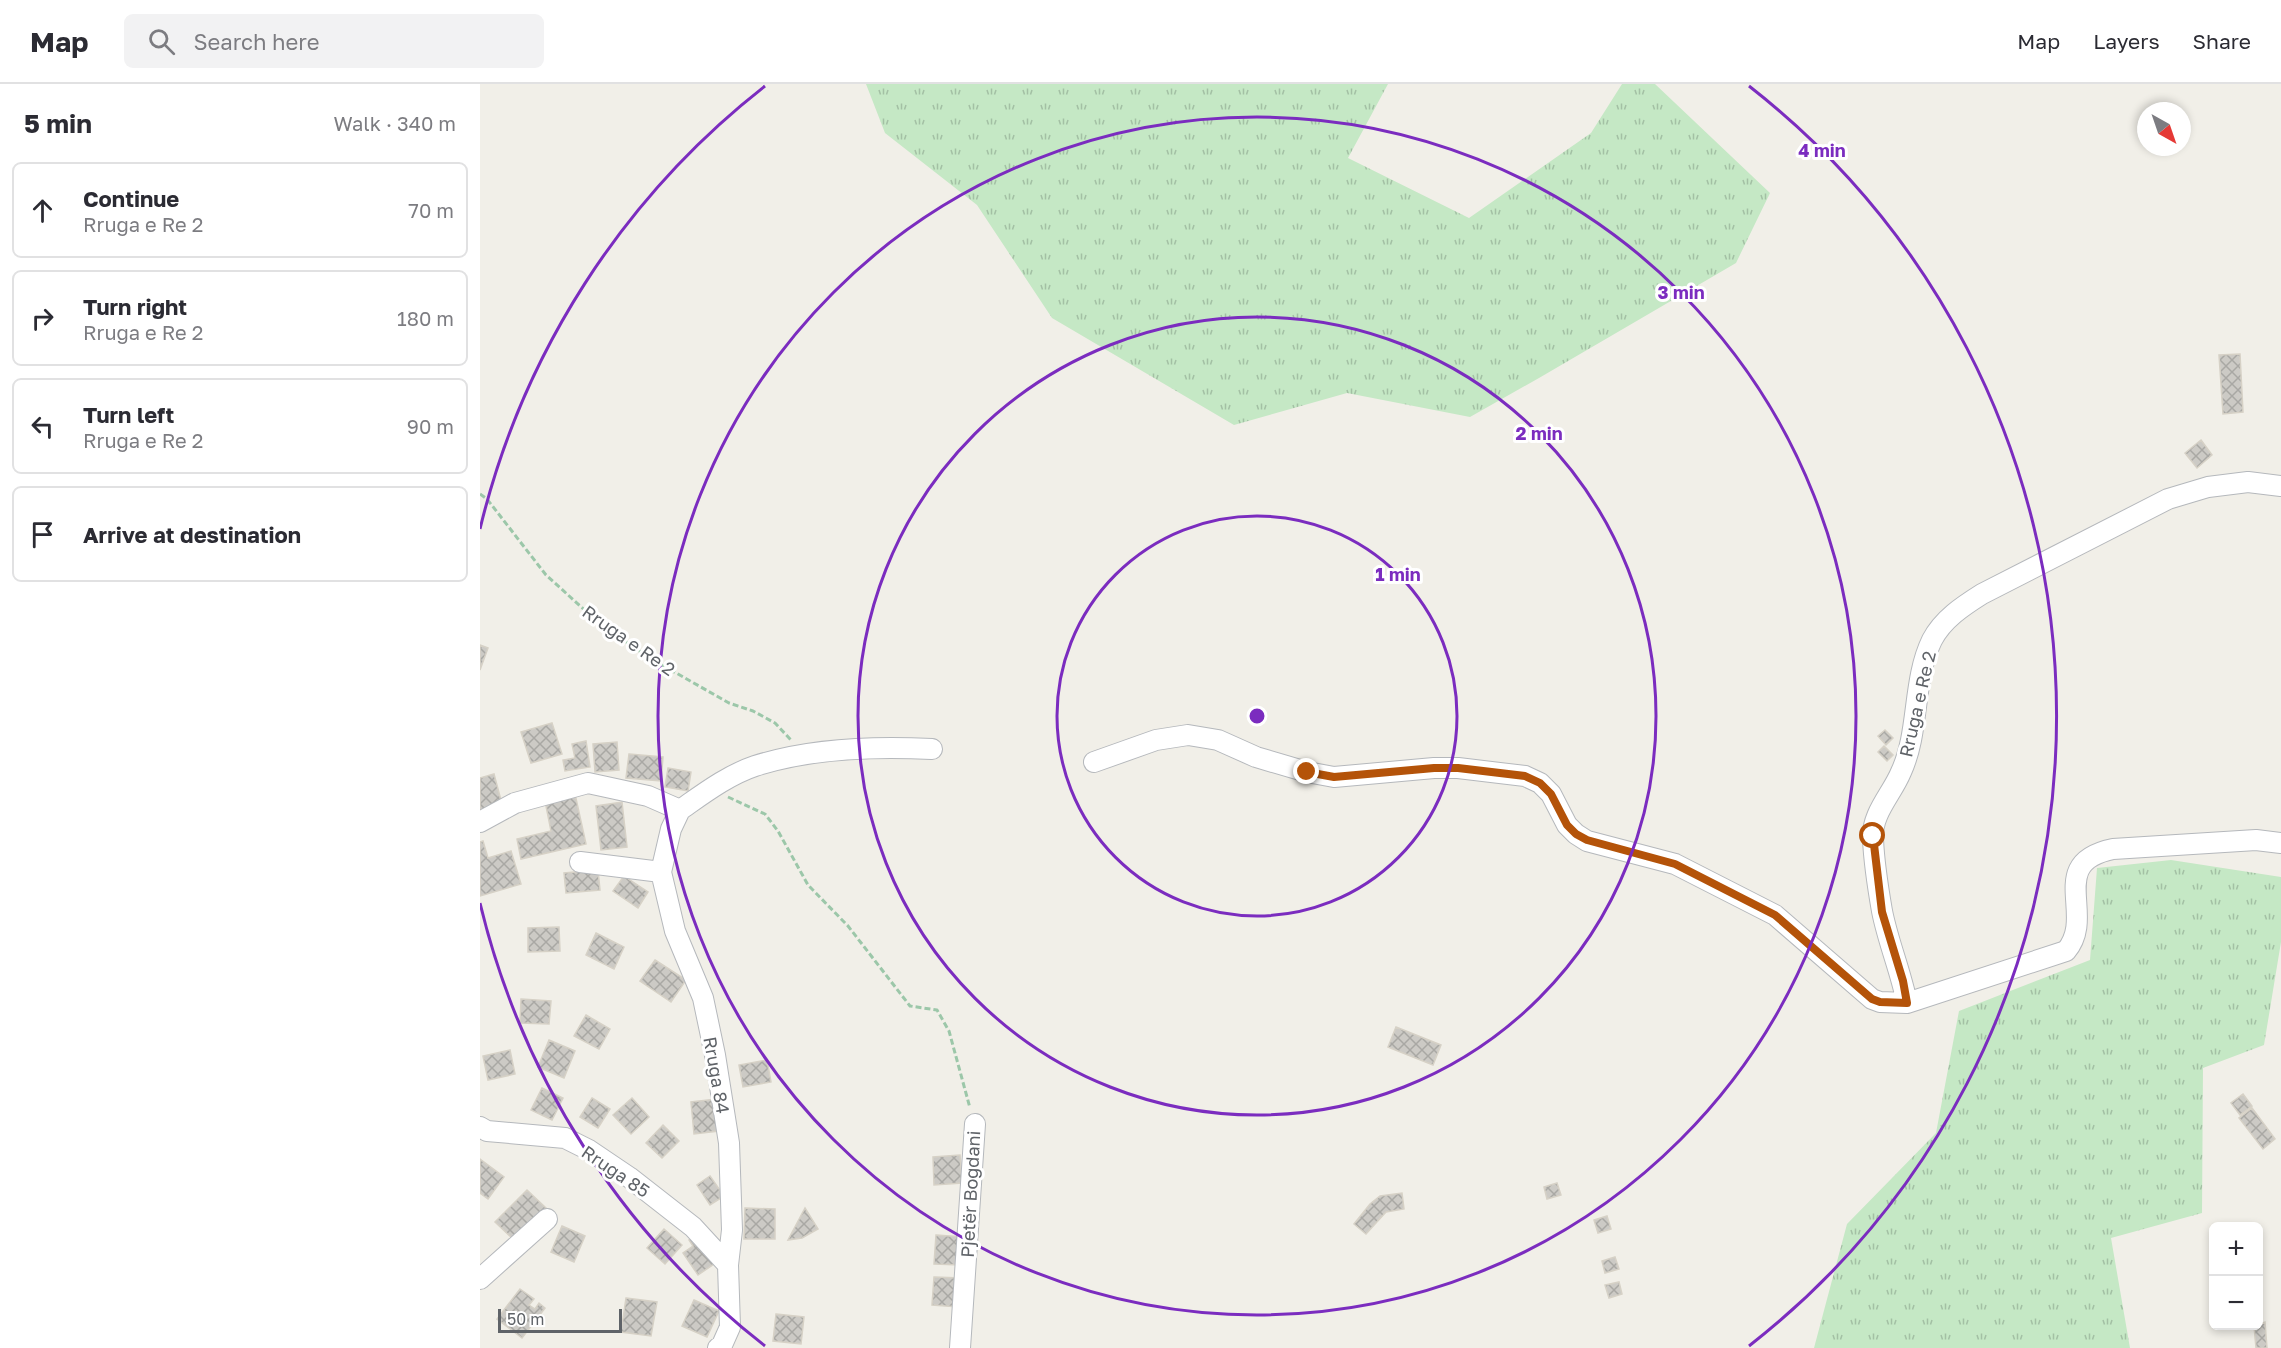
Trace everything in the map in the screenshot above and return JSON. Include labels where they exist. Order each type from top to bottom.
[{"type":"street","name":"Rruga e Re 2","points":[[1907,1003],[1903,981],[1882,912],[1873,836],[1878,814],[1901,773],[1907,755],[1922,666],[1933,639],[1954,612],[1982,594],[2168,499],[2208,487],[2248,483],[2281,486]]},
{"type":"street","points":[[1094,762],[1156,740],[1188,735],[1218,740],[1256,757],[1307,772],[1334,777],[1434,768],[1458,768],[1525,776],[1540,783],[1551,794],[1567,825],[1576,834],[1587,840],[1675,864],[1775,915],[1872,999],[1880,1002],[1907,1003],[2066,951],[2074,942],[2078,927],[2075,880],[2083,863],[2096,853],[2114,849],[2256,840],[2281,843]]},
{"type":"street","points":[[480,822],[515,803],[588,783],[648,796],[680,810],[710,789],[753,767],[804,754],[895,747],[932,749]]},
{"type":"street","name":"Rruga 84","points":[[680,810],[671,829],[661,872],[675,931],[703,998],[729,1143],[732,1230],[728,1265],[730,1327],[722,1345],[718,1348]]},
{"type":"street","points":[[580,862],[661,872]]},
{"type":"street","name":"Pjetër Bogdani","points":[[960,1348],[975,1124]]},
{"type":"street","name":"Rruga 85","points":[[480,1127],[487,1131],[565,1138],[589,1150],[629,1177],[693,1227],[728,1265]]},
{"type":"street","points":[[480,1279],[547,1219]]},
{"type":"path","name":"Rruga e Re 2","points":[[480,494],[488,499],[546,575],[599,623],[648,657],[729,704],[753,711],[775,723],[804,754]]},
{"type":"path","name":"Pjetër Bogdani","points":[[710,789],[765,813],[778,831],[808,885],[848,926],[910,1006],[937,1010],[949,1031],[975,1124]]},
{"type":"green space","points":[[866,84],[1388,84],[1348,158],[1469,218],[1591,133],[1622,84],[1655,84],[1770,193],[1736,263],[1470,417],[1347,393],[1234,425],[1052,318],[977,205],[885,133]]},
{"type":"green space","points":[[2171,860],[2281,877],[2281,942],[2264,1045],[2203,1068],[2202,1213],[2111,1238],[2130,1348],[1814,1348],[1847,1224],[1936,1133],[1959,1011],[2090,960],[2097,868]]},
{"type":"building","points":[[2240,354],[2243,412],[2223,414],[2219,355]]},
{"type":"building","points":[[2201,440],[2212,455],[2197,468],[2185,453]]},
{"type":"building","points":[[480,645],[488,648],[480,670]]},
{"type":"building","points":[[552,723],[562,754],[531,763],[521,732]]},
{"type":"building","points":[[1885,730],[1893,738],[1886,745],[1878,736]]},
{"type":"building","points":[[586,741],[590,767],[565,771],[563,760],[575,758],[572,744]]},
{"type":"building","points":[[617,742],[619,770],[595,772],[593,744]]},
{"type":"building","points":[[1884,746],[1893,755],[1887,761],[1878,752]]},
{"type":"building","points":[[629,754],[663,757],[661,781],[626,778]]},
{"type":"building","points":[[668,768],[691,772],[688,791],[665,787]]},
{"type":"building","points":[[494,774],[502,804],[480,810],[480,778]]},
{"type":"building","points":[[575,794],[586,844],[521,859],[517,839],[551,831],[545,801]]},
{"type":"building","points":[[622,802],[627,847],[601,850],[596,806]]},
{"type":"building","points":[[483,841],[488,858],[511,851],[521,884],[480,896],[480,842]]},
{"type":"building","points":[[598,870],[600,890],[566,893],[564,873]]},
{"type":"building","points":[[624,876],[648,892],[638,908],[613,891]]},
{"type":"building","points":[[559,927],[560,951],[528,952],[528,928]]},
{"type":"building","points":[[596,933],[624,947],[614,969],[586,955]]},
{"type":"building","points":[[655,960],[686,980],[671,1002],[640,981]]},
{"type":"building","points":[[521,999],[551,1001],[549,1024],[520,1023]]},
{"type":"building","points":[[586,1015],[610,1029],[599,1049],[574,1036]]},
{"type":"building","points":[[1396,1027],[1441,1045],[1433,1065],[1388,1047]]},
{"type":"building","points":[[549,1040],[575,1051],[564,1078],[538,1067]]},
{"type":"building","points":[[510,1050],[515,1074],[488,1080],[483,1056]]},
{"type":"building","points":[[767,1060],[771,1082],[743,1087],[739,1065]]},
{"type":"building","points":[[542,1088],[563,1098],[552,1120],[531,1110]]},
{"type":"building","points":[[2243,1094],[2252,1106],[2240,1115],[2231,1103]]},
{"type":"building","points":[[592,1098],[610,1109],[598,1128],[580,1117]]},
{"type":"building","points":[[632,1098],[649,1117],[631,1134],[613,1115]]},
{"type":"building","points":[[716,1099],[719,1131],[694,1134],[691,1102]]},
{"type":"building","points":[[2252,1108],[2275,1139],[2263,1149],[2239,1118]]},
{"type":"building","points":[[663,1125],[679,1141],[662,1158],[646,1143]]},
{"type":"building","points":[[960,1155],[962,1183],[934,1185],[933,1157]]},
{"type":"building","points":[[480,1159],[504,1177],[488,1199],[480,1193]]},
{"type":"building","points":[[710,1176],[724,1196],[710,1205],[697,1185]]},
{"type":"building","points":[[1557,1183],[1561,1195],[1547,1199],[1544,1187]]},
{"type":"building","points":[[527,1190],[546,1208],[514,1240],[495,1222]]},
{"type":"building","points":[[1402,1193],[1404,1209],[1386,1212],[1366,1234],[1354,1224],[1370,1204],[1380,1196]]},
{"type":"building","points":[[745,1208],[775,1209],[775,1239],[744,1239]]},
{"type":"building","points":[[805,1208],[818,1229],[802,1238],[788,1240]]},
{"type":"building","points":[[1607,1216],[1611,1229],[1598,1233],[1594,1220]]},
{"type":"building","points":[[562,1226],[585,1236],[574,1262],[551,1252]]},
{"type":"building","points":[[664,1229],[682,1245],[665,1264],[647,1248]]},
{"type":"building","points":[[936,1235],[963,1237],[961,1265],[934,1264]]},
{"type":"building","points":[[695,1236],[714,1264],[698,1275],[683,1253],[693,1246],[689,1240]]},
{"type":"building","points":[[1615,1257],[1619,1269],[1605,1273],[1602,1261]]},
{"type":"building","points":[[934,1277],[961,1278],[959,1307],[932,1305]]},
{"type":"building","points":[[1619,1282],[1622,1294],[1609,1298],[1605,1285]]},
{"type":"building","points":[[520,1289],[534,1299],[529,1305],[535,1309],[539,1303],[545,1308],[522,1338],[497,1319]]},
{"type":"building","points":[[626,1298],[657,1302],[651,1336],[621,1332]]},
{"type":"building","points":[[694,1300],[719,1311],[707,1337],[682,1326]]},
{"type":"building","points":[[776,1314],[804,1317],[801,1344],[773,1341]]},
{"type":"building","points":[[2265,1322],[2267,1348],[2256,1348],[2254,1330],[2263,1330]]},
{"type":"route","points":[[1307,772],[1334,777],[1458,768],[1525,776],[1540,783],[1551,794],[1567,825],[1576,834],[1587,840],[1660,858],[1675,864],[1775,915],[1872,999],[1880,1002],[1907,1003],[1903,981],[1882,912],[1873,836]]}]
